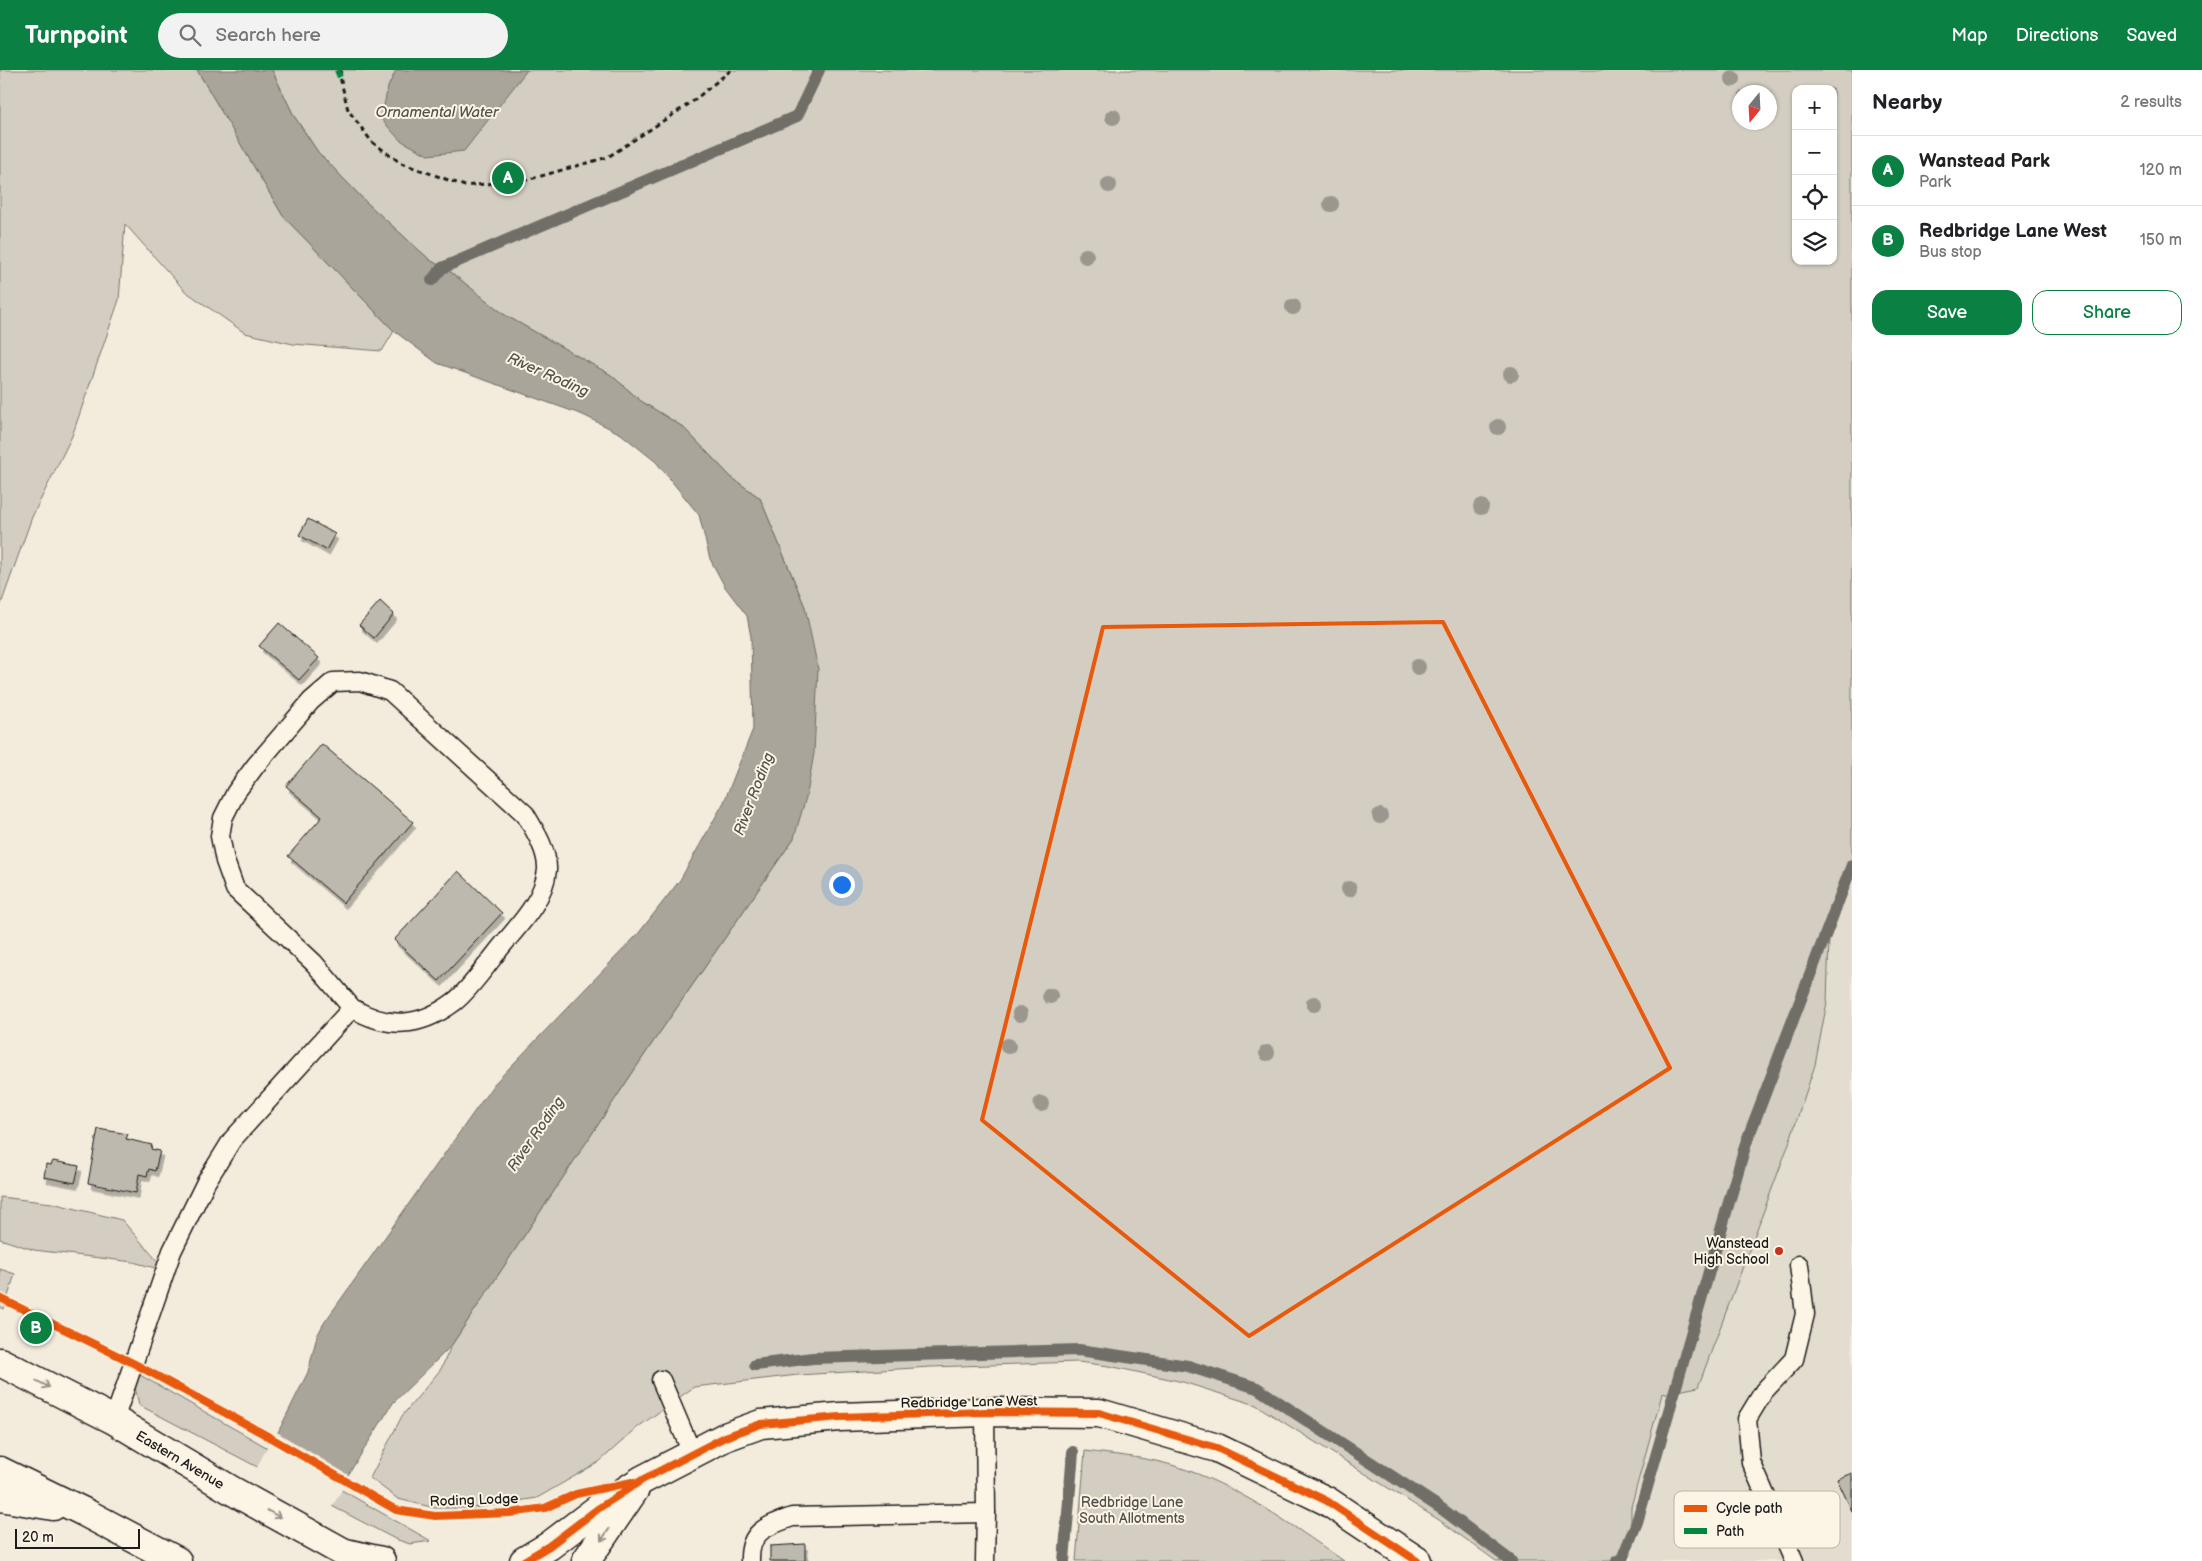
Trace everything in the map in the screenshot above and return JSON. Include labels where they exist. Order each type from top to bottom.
[{"type":"main road","name":"Eastern Avenue","points":[[0,1362],[114,1420],[231,1490],[352,1557]]},
{"type":"main road","name":"Redbridge Lane West","points":[[524,1561],[549,1546],[599,1508],[642,1480],[692,1453],[760,1424],[840,1417],[985,1412],[1099,1413],[1217,1448],[1327,1501],[1417,1561]]},
{"type":"main road","points":[[0,1471],[84,1512],[177,1561]]},
{"type":"main road","name":"Redbridge Lane West","points":[[586,1561],[642,1480]]},
{"type":"main road","points":[[0,1497],[84,1512]]},
{"type":"main road","points":[[352,1557],[381,1561]]},
{"type":"lane","points":[[360,681],[390,691],[525,814],[540,839],[547,869],[538,898],[520,924],[454,1002],[426,1017],[389,1024],[369,1018],[352,1008],[314,963],[235,890],[225,861],[220,836],[223,818],[236,792],[256,765],[311,700],[333,682],[360,681]]},
{"type":"lane","points":[[114,1420],[172,1252],[206,1182],[232,1140],[352,1008]]},
{"type":"lane","points":[[1764,1491],[1751,1462],[1747,1419],[1764,1391],[1794,1359],[1805,1314],[1799,1265]]},
{"type":"lane","points":[[661,1380],[692,1453]]},
{"type":"lane","points":[[985,1412],[985,1561]]},
{"type":"lane","points":[[750,1561],[752,1543],[763,1528],[792,1516],[986,1513]]},
{"type":"lane","points":[[1788,1548],[1794,1561]]},
{"type":"path","points":[[341,70],[340,77],[348,110],[372,142],[401,163],[465,186],[527,180],[608,157],[692,102],[731,70]]},
{"type":"highlighted area","points":[[1443,622],[1670,1068],[1249,1336],[982,1120],[1103,627]]},
{"type":"shaded area","name":"Wanstead High School","points":[[1852,803],[1852,1561],[1632,1561],[1631,1507],[1681,1323]]},
{"type":"green space","points":[[0,70],[197,70],[283,216],[394,331],[382,351],[293,344],[245,333],[185,291],[125,224],[119,300],[72,436],[32,517],[0,607]]},
{"type":"green space","points":[[272,70],[1852,70],[1852,866],[1830,905],[1827,1002],[1815,1065],[1788,1146],[1698,1387],[1662,1394],[1631,1507],[1631,1555],[1613,1561],[1496,1561],[1439,1520],[1256,1405],[1183,1382],[1109,1366],[1078,1362],[931,1367],[798,1375],[694,1387],[638,1427],[599,1462],[537,1498],[473,1508],[435,1508],[398,1499],[370,1478],[402,1416],[441,1369],[451,1346],[649,1048],[794,838],[805,607],[760,498],[731,477],[683,427],[641,401],[611,375],[505,315],[452,273],[430,260],[366,202],[318,152],[294,116]]},
{"type":"green space","points":[[0,1197],[52,1203],[122,1220],[166,1271],[133,1262],[34,1250],[0,1239]]},
{"type":"green space","points":[[0,1269],[15,1274],[4,1309],[0,1307]]},
{"type":"green space","points":[[140,1375],[431,1541],[410,1544],[395,1539],[139,1405],[135,1387]]},
{"type":"green space","name":"Redbridge Lane South Allotments","points":[[1085,1451],[1153,1460],[1198,1474],[1263,1507],[1344,1561],[1076,1561]]},
{"type":"water","name":"River Roding","points":[[197,70],[272,70],[294,116],[318,152],[366,202],[430,260],[452,273],[505,315],[611,375],[641,401],[683,427],[731,477],[760,498],[805,607],[818,669],[814,753],[807,794],[794,838],[649,1048],[451,1346],[393,1403],[348,1475],[214,1561],[308,1372],[317,1336],[324,1323],[494,1084],[638,934],[680,880],[724,802],[753,729],[751,637],[747,616],[725,587],[710,559],[699,515],[656,462],[621,434],[583,415],[437,363],[394,331],[283,216]]},
{"type":"water","name":"Ornamental Water","points":[[396,70],[527,70],[464,151],[428,155],[400,140],[381,119],[388,87]]},
{"type":"pier","points":[[275,1431],[350,1476],[300,1561],[211,1561]]},
{"type":"building","points":[[308,519],[335,534],[326,550],[299,535]]},
{"type":"building","points":[[380,601],[394,614],[374,638],[359,625]]},
{"type":"building","points":[[279,623],[319,658],[299,680],[259,646]]},
{"type":"building","points":[[322,744],[413,822],[343,903],[288,856],[322,817],[286,786]]},
{"type":"building","points":[[458,871],[502,913],[439,981],[394,940]]},
{"type":"building","points":[[98,1129],[128,1134],[126,1139],[152,1145],[151,1149],[160,1151],[155,1171],[149,1169],[147,1176],[139,1174],[136,1193],[88,1183]]},
{"type":"building","points":[[53,1161],[79,1166],[75,1183],[44,1177],[46,1164],[51,1165]]},
{"type":"building","points":[[1852,1473],[1852,1511],[1837,1479]]},
{"type":"building","points":[[805,1544],[805,1561],[770,1561],[770,1546]]},
{"type":"waterway","points":[[432,280],[442,268],[797,116],[819,70]]},
{"type":"waterway","points":[[1617,1561],[1622,1559],[1637,1522],[1746,1143],[1852,865]]},
{"type":"waterway","points":[[755,1365],[813,1358],[1079,1350],[1188,1366],[1257,1388],[1442,1509],[1511,1561]]},
{"type":"waterway","points":[[1064,1561],[1073,1452]]},
{"type":"marked path","points":[[337,70],[340,77]]},
{"type":"cycle path","name":"Roding Lodge","points":[[0,1298],[133,1363],[264,1434],[396,1510],[435,1516],[510,1513],[545,1508],[576,1494],[632,1482]]},
{"type":"cycle path","points":[[524,1561],[549,1546],[599,1508],[642,1480],[725,1437],[761,1424],[840,1417],[985,1412],[1099,1413],[1217,1448],[1327,1501],[1417,1561]]},
{"type":"place","name":"Wanstead Park","points":[[508,178]]},
{"type":"place","name":"Wanstead High School","points":[[1779,1251]]},
{"type":"place","name":"Redbridge Lane West","points":[[36,1328]]}]
